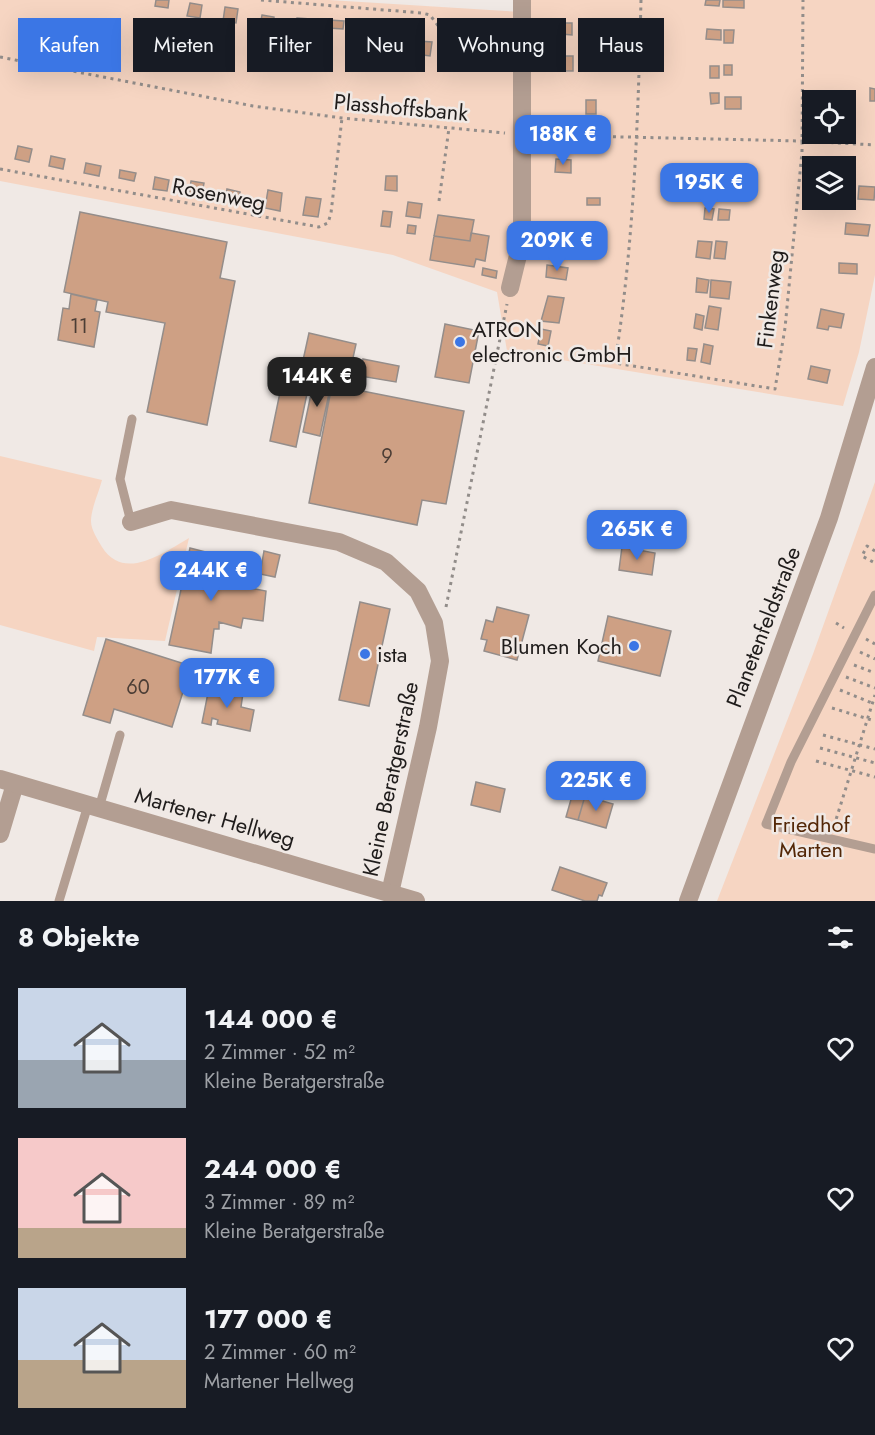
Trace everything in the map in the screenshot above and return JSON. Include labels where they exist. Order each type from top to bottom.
[{"type":"street","points":[[522,0],[523,18]]},
{"type":"street","points":[[510,288],[522,239],[522,72]]},
{"type":"street","name":"Planetenfeldstraße","points":[[688,901],[829,518],[875,367]]},
{"type":"street","name":"Kleine Beratgerstraße","points":[[131,522],[171,510],[339,542],[386,562],[418,591],[434,623],[440,661],[428,727],[390,893]]},
{"type":"street","points":[[0,834],[8,782]]},
{"type":"street","name":"Martener Hellweg","points":[[8,782],[416,901]]},
{"type":"lane","points":[[131,522],[120,479],[132,419]]},
{"type":"lane","points":[[875,595],[791,762],[766,824],[875,849]]},
{"type":"lane","points":[[59,901],[120,735]]},
{"type":"path","points":[[261,0],[422,13],[430,15],[437,24]]},
{"type":"path","points":[[638,137],[640,0]]},
{"type":"path","name":"Finkenweg","points":[[638,137],[630,253],[615,363],[775,389],[785,328],[801,141],[803,0]]},
{"type":"path","name":"Plasshoffsbank","points":[[0,57],[253,106],[342,118],[521,134],[801,141],[875,146]]},
{"type":"path","name":"Rosenweg","points":[[0,169],[319,228],[328,223],[331,213],[342,118]]},
{"type":"path","points":[[438,201],[449,128]]},
{"type":"path","points":[[450,597],[510,288]]},
{"type":"path","points":[[875,551],[867,546],[862,556],[875,563]]},
{"type":"path","points":[[841,660],[875,673]]},
{"type":"path","points":[[835,671],[875,688]]},
{"type":"path","points":[[828,685],[872,703]]},
{"type":"path","points":[[831,840],[850,770],[875,695]]},
{"type":"path","points":[[819,704],[875,721]]},
{"type":"path","points":[[823,735],[875,749]]},
{"type":"path","points":[[820,748],[875,763]]},
{"type":"path","points":[[816,761],[875,777]]},
{"type":"green space","points":[[0,0],[329,0],[521,12],[522,0],[875,0],[875,275],[859,352],[843,406],[507,351],[497,292],[393,255],[0,181]]},
{"type":"green space","points":[[0,456],[102,480],[92,511],[91,524],[102,547],[111,557],[121,562],[132,563],[156,557],[189,538],[165,641],[97,637],[94,651],[0,625]]},
{"type":"green space","name":"Friedhof Marten","points":[[875,482],[875,901],[717,901],[813,654]]},
{"type":"building","points":[[156,0],[169,0],[168,8],[155,6]]},
{"type":"building","points":[[706,0],[720,0],[719,6],[705,5]]},
{"type":"building","points":[[723,0],[744,0],[744,8],[723,7]]},
{"type":"building","points":[[190,3],[202,5],[200,18],[187,16]]},
{"type":"building","points":[[225,7],[238,9],[236,23],[235,18],[223,18]]},
{"type":"building","points":[[262,15],[274,17],[274,18],[261,18]]},
{"type":"building","points":[[333,20],[344,21],[343,29],[333,28]]},
{"type":"building","points":[[566,23],[572,23],[572,35],[566,34]]},
{"type":"building","points":[[707,29],[721,30],[721,40],[706,39]]},
{"type":"building","points":[[724,30],[734,30],[733,43],[724,43]]},
{"type":"building","points":[[425,42],[432,42],[430,56],[425,55]]},
{"type":"building","points":[[566,56],[573,56],[573,71],[566,71]]},
{"type":"building","points":[[724,65],[732,65],[732,75],[724,75]]},
{"type":"building","points":[[710,66],[719,66],[719,78],[710,78]]},
{"type":"building","points":[[870,88],[875,89],[875,101],[870,101]]},
{"type":"building","points":[[710,93],[719,93],[719,103],[711,104]]},
{"type":"building","points":[[725,97],[741,97],[741,109],[725,109]]},
{"type":"building","points":[[586,100],[596,100],[596,114],[586,114]]},
{"type":"building","points":[[18,146],[32,149],[29,162],[15,159]]},
{"type":"building","points":[[51,156],[65,159],[63,169],[49,166]]},
{"type":"building","points":[[556,159],[571,160],[571,173],[555,172]]},
{"type":"building","points":[[86,163],[101,166],[99,176],[84,173]]},
{"type":"building","points":[[709,169],[718,169],[717,183],[708,182]]},
{"type":"building","points":[[120,170],[136,173],[134,181],[119,178]]},
{"type":"building","points":[[723,172],[737,174],[735,183],[722,181]]},
{"type":"building","points":[[386,176],[397,176],[397,191],[385,190]]},
{"type":"building","points":[[155,177],[169,180],[167,191],[153,189]]},
{"type":"building","points":[[191,181],[204,183],[201,198],[189,196]]},
{"type":"building","points":[[859,186],[875,187],[874,200],[858,199]]},
{"type":"building","points":[[227,189],[240,192],[238,202],[225,200]]},
{"type":"building","points":[[268,190],[282,193],[280,211],[265,208]]},
{"type":"building","points":[[306,197],[321,199],[318,217],[303,215]]},
{"type":"building","points":[[587,198],[600,198],[600,205],[587,205]]},
{"type":"building","points":[[408,202],[422,204],[420,218],[406,216]]},
{"type":"building","points":[[705,208],[714,209],[712,220],[704,219]]},
{"type":"building","points":[[719,209],[730,210],[729,220],[718,220]]},
{"type":"building","points":[[383,211],[392,212],[390,227],[381,226]]},
{"type":"building","points":[[80,212],[227,242],[220,278],[235,281],[207,425],[147,412],[165,323],[106,312],[108,302],[64,292]]},
{"type":"building","points":[[438,215],[474,220],[470,241],[434,236]]},
{"type":"building","points":[[846,223],[870,225],[868,236],[845,234]]},
{"type":"building","points":[[408,225],[416,226],[415,234],[407,233]]},
{"type":"building","points":[[554,230],[563,231],[562,244],[552,243]]},
{"type":"building","points":[[471,233],[489,236],[485,261],[476,259],[474,267],[430,260],[434,236],[470,241]]},
{"type":"building","points":[[698,241],[712,242],[710,259],[696,257]]},
{"type":"building","points":[[716,241],[727,242],[725,259],[714,258]]},
{"type":"building","points":[[839,263],[857,264],[857,274],[839,273]]},
{"type":"building","points":[[547,265],[568,268],[566,280],[546,277]]},
{"type":"building","points":[[483,268],[497,271],[496,278],[482,275]]},
{"type":"building","points":[[697,278],[709,280],[707,293],[696,292]]},
{"type":"building","points":[[711,280],[731,282],[729,299],[710,297]]},
{"type":"building","points":[[71,294],[97,300],[95,311],[100,312],[94,347],[58,340],[63,308],[69,309]]},
{"type":"building","points":[[548,296],[564,298],[559,323],[541,321]]},
{"type":"building","points":[[709,306],[721,308],[718,330],[705,328]]},
{"type":"building","points":[[821,309],[844,314],[841,328],[829,326],[828,330],[817,328]]},
{"type":"building","points":[[696,314],[704,316],[702,330],[694,328]]},
{"type":"building","points":[[445,324],[479,331],[469,383],[435,377]]},
{"type":"building","points":[[541,329],[551,331],[548,346],[538,344]]},
{"type":"building","points":[[309,333],[356,344],[349,376],[302,365]]},
{"type":"building","points":[[704,344],[713,346],[710,364],[701,362]]},
{"type":"building","points":[[688,348],[697,349],[695,361],[687,360]]},
{"type":"building","points":[[363,359],[399,366],[396,382],[360,376]]},
{"type":"building","points":[[811,366],[830,370],[827,383],[808,379]]},
{"type":"building","points":[[284,373],[310,379],[296,447],[270,441]]},
{"type":"building","points":[[314,380],[331,384],[320,436],[303,432]]},
{"type":"building","points":[[332,385],[464,411],[446,504],[422,500],[417,525],[309,503]]},
{"type":"building","points":[[622,547],[655,553],[652,575],[619,570]]},
{"type":"building","points":[[190,548],[233,559],[227,584],[266,591],[263,621],[243,618],[241,628],[219,622],[219,629],[214,629],[211,653],[169,645]]},
{"type":"building","points":[[264,551],[280,555],[275,577],[260,574]]},
{"type":"building","name":"ista","points":[[360,602],[390,609],[369,706],[339,700]]},
{"type":"building","points":[[497,607],[529,615],[517,660],[484,651],[487,640],[481,639],[486,620],[493,622]]},
{"type":"building","name":"Blumen Koch","points":[[608,616],[671,631],[660,676],[598,661]]},
{"type":"building","points":[[106,639],[191,666],[172,727],[114,709],[110,723],[83,715]]},
{"type":"building","points":[[210,683],[243,693],[241,707],[254,710],[250,731],[217,724],[218,720],[212,718],[211,725],[202,723]]},
{"type":"building","points":[[577,776],[593,782],[591,790],[574,785]]},
{"type":"building","points":[[476,782],[505,789],[500,812],[471,805]]},
{"type":"building","points":[[574,789],[582,791],[580,795],[585,796],[578,820],[566,817]]},
{"type":"building","points":[[585,796],[613,804],[606,828],[578,820]]},
{"type":"building","points":[[560,867],[607,883],[602,896],[599,895],[597,901],[585,901],[552,890]]},
{"type":"place","name":"ATRON electronic GmbH","points":[[460,342]]},
{"type":"place","name":"Blumen Koch","points":[[634,646]]},
{"type":"place","name":"ista","points":[[365,654]]}]
